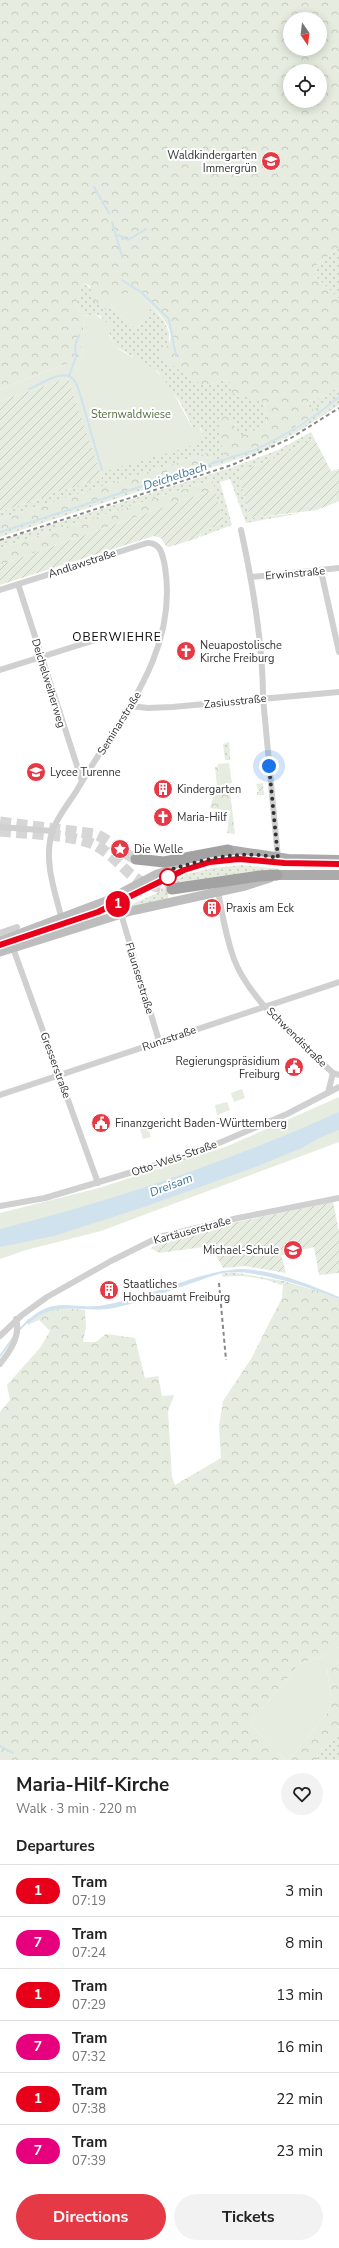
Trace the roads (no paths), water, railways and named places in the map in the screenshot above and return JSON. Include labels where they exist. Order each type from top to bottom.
[{"type":"highway","points":[[136,859],[164,862],[228,850]]},
{"type":"highway","points":[[172,889],[259,876],[277,875]]},
{"type":"main road","points":[[228,850],[278,858],[339,860]]},
{"type":"main road","points":[[0,933],[62,918],[106,902],[157,874],[214,857],[260,854]]},
{"type":"main road","points":[[0,952],[121,914],[245,886],[277,875],[339,875]]},
{"type":"street","points":[[241,530],[251,577],[263,678],[263,698],[278,858]]},
{"type":"street","name":"Andlawstraße","points":[[0,590],[148,543],[155,544],[162,551]]},
{"type":"street","name":"Seminarstraße","points":[[63,932],[62,918],[50,873],[49,853],[52,831],[145,681],[159,643],[165,614],[167,577],[162,551]]},
{"type":"street","name":"Erwinstraße","points":[[251,577],[339,568]]},
{"type":"street","points":[[321,571],[339,652]]},
{"type":"street","name":"Deichelweiherweg","points":[[18,584],[43,657],[57,710],[82,781]]},
{"type":"street","points":[[0,670],[95,640]]},
{"type":"street","name":"Zasiusstraße","points":[[130,706],[148,708],[172,707],[339,692]]},
{"type":"street","points":[[0,827],[52,831]]},
{"type":"street","name":"Schwendistraße","points":[[218,891],[233,958],[242,975],[273,1017],[336,1074],[328,1093]]},
{"type":"street","name":"Flaunserstraße","points":[[121,914],[159,1041]]},
{"type":"street","points":[[0,933],[17,927]]},
{"type":"street","name":"Gresserstraße","points":[[13,948],[98,1183]]},
{"type":"street","name":"Runzstraße","points":[[0,1095],[59,1074],[339,982]]},
{"type":"street","name":"Otto-Wels-Straße","points":[[0,1206],[45,1198],[200,1151],[286,1114],[339,1087]]},
{"type":"street","name":"Kartäuserstraße","points":[[0,1336],[16,1319],[62,1288],[159,1237],[238,1218],[339,1198]]},
{"type":"street","points":[[0,1364],[14,1345],[18,1326],[16,1319]]},
{"type":"water","name":"Dreisam","points":[[339,1112],[339,1130],[319,1138],[302,1148],[250,1169],[144,1207],[54,1236],[0,1247],[0,1229],[87,1205],[172,1178],[256,1147]]},
{"type":"water","points":[[238,1269],[277,1274],[315,1287],[339,1297],[339,1299],[315,1290],[272,1278],[245,1273],[228,1272],[124,1306],[102,1309],[58,1309],[38,1317],[28,1325],[27,1321],[47,1308],[64,1305],[92,1306],[121,1302],[204,1275]]},
{"type":"waterway","points":[[94,187],[109,213]]},
{"type":"waterway","points":[[112,222],[122,256]]},
{"type":"waterway","points":[[118,235],[128,240],[146,229]]},
{"type":"waterway","points":[[122,280],[142,293],[169,319],[176,356]]},
{"type":"waterway","points":[[69,376],[76,356],[75,346],[79,335]]},
{"type":"waterway","points":[[29,389],[54,377],[64,375],[73,378],[76,382],[102,470]]},
{"type":"waterway","name":"Deichelbach","points":[[0,532],[254,450],[277,439],[319,413],[339,397]]},
{"type":"waterway","points":[[18,1331],[29,1320]]},
{"type":"waterway","points":[[0,1356],[13,1338]]},
{"type":"waterway","points":[[0,1746],[13,1753]]},
{"type":"tunnel","points":[[0,822],[95,834],[136,859]]},
{"type":"tunnel","points":[[0,831],[50,835],[88,842],[108,853],[136,879],[157,887],[172,889]]},
{"type":"tram line","name":"1","points":[[0,945],[98,912],[184,870],[210,862],[225,859],[239,859],[284,863],[339,864]]},
{"type":"tram line","points":[[0,945],[98,912],[184,870],[209,862],[239,859],[284,863],[339,864]]},
{"type":"railway","points":[[0,540],[232,465],[291,438],[339,408]]},
{"type":"railway","points":[[219,1283],[226,1360]]},
{"type":"place","name":"Waldkindergarten Immergrün","points":[[271,161]]},
{"type":"place","name":"Neuapostolische Kirche Freiburg","points":[[186,651]]},
{"type":"place","name":"Lycee Turenne","points":[[36,772]]},
{"type":"place","name":"Kindergarten","points":[[163,789]]},
{"type":"place","name":"Maria-Hilf","points":[[163,817]]},
{"type":"place","name":"Die Welle","points":[[120,849]]},
{"type":"place","name":"Praxis am Eck","points":[[212,908]]},
{"type":"place","name":"Regierungspräsidium Freiburg","points":[[294,1067]]},
{"type":"place","name":"Finanzgericht Baden-Württemberg","points":[[101,1123]]},
{"type":"place","name":"Michael-Schule","points":[[293,1250]]},
{"type":"place","name":"Staatliches Hochbauamt Freiburg","points":[[109,1290]]},
{"type":"district","name":"OBERWIEHRE","points":[[117,637]]},
{"type":"park label","name":"Sternwaldwiese","points":[[131,414]]}]
